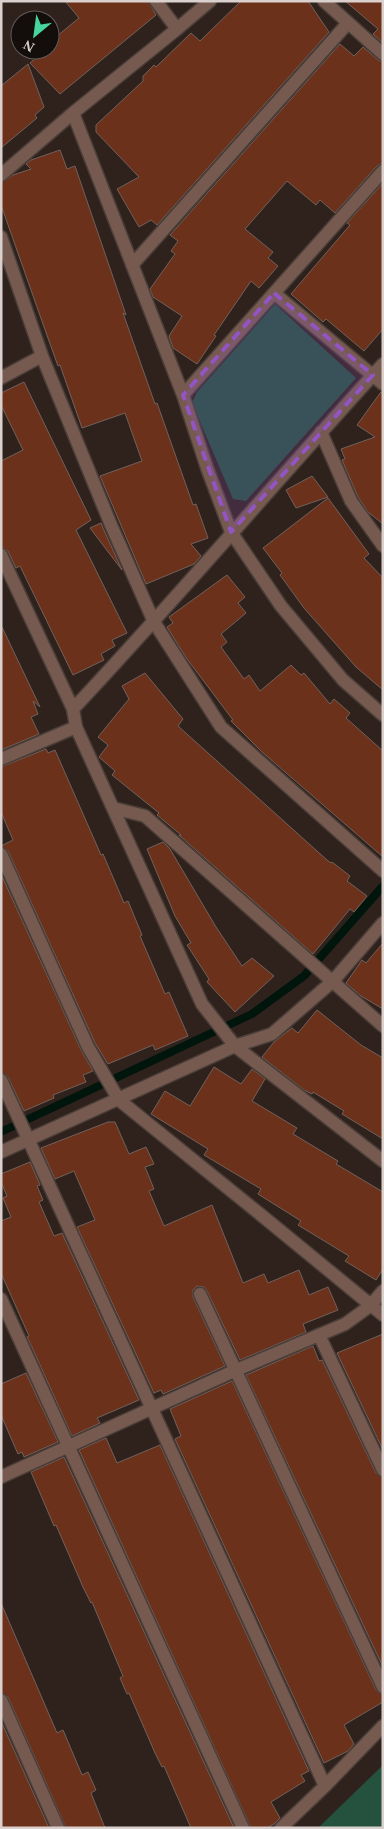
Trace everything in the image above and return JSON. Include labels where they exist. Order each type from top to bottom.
[{"type":"street","points":[[156,1],[177,29]]},
{"type":"street","points":[[1,175],[73,113],[210,1]]},
{"type":"street","points":[[324,1],[383,54]]},
{"type":"street","points":[[132,265],[348,23]]},
{"type":"street","points":[[73,113],[183,395],[206,468],[231,532],[282,606],[337,673],[383,715]]},
{"type":"street","points":[[183,395],[383,171]]},
{"type":"street","points":[[1,237],[42,356],[111,525],[154,622],[221,727],[383,871]]},
{"type":"street","points":[[274,293],[383,384]]},
{"type":"street","points":[[1,378],[42,356]]},
{"type":"street","points":[[74,709],[154,622],[231,532],[383,364]]},
{"type":"street","points":[[321,432],[351,501],[383,546]]},
{"type":"street","points":[[1,556],[74,709],[76,727],[202,1004],[235,1046],[383,1161]]},
{"type":"street","points":[[1,758],[76,727]]},
{"type":"street","points":[[113,808],[145,816],[383,1026]]},
{"type":"street","points":[[1,854],[88,1047],[119,1100],[383,1315]]},
{"type":"street","points":[[1,1152],[235,1046],[272,1034],[332,981],[383,923]]},
{"type":"street","points":[[1,1080],[325,1786]]},
{"type":"street","points":[[1,1477],[234,1371],[345,1324],[370,1306],[383,1291]]},
{"type":"street","points":[[200,1294],[234,1371],[383,1687]]},
{"type":"street","points":[[1,1299],[70,1446],[243,1828]]},
{"type":"street","points":[[319,1335],[383,1470]]},
{"type":"street","points":[[1,1700],[58,1828]]},
{"type":"street","points":[[281,1828],[383,1726]]},
{"type":"highlighted area","points":[[274,293],[373,375],[231,532],[183,395]]},
{"type":"green space","points":[[275,304],[356,378],[246,501],[233,499],[192,403],[197,392]]},
{"type":"green space","points":[[383,1765],[383,1828],[318,1828]]},
{"type":"building","points":[[65,1],[148,1],[156,15],[60,94],[30,63],[34,60],[60,60],[60,34],[79,18]]},
{"type":"building","points":[[241,1],[308,1],[329,32],[157,225],[151,220],[139,227],[117,189],[139,177],[96,132],[96,125],[143,81],[143,76],[154,65],[156,67],[191,33],[200,41]]},
{"type":"building","points":[[345,1],[383,1],[383,43],[373,34],[378,29]]},
{"type":"building","points":[[340,44],[354,56],[363,47],[383,62],[383,163],[377,166],[335,213],[320,200],[316,205],[287,181],[245,229],[273,252],[268,258],[278,266],[259,288],[251,281],[214,335],[216,336],[197,364],[173,348],[169,336],[182,316],[153,297],[150,289],[175,254],[171,251],[178,241],[170,235]]},
{"type":"building","points":[[28,64],[44,107],[35,115],[37,118],[1,148],[1,86]]},
{"type":"building","points":[[60,150],[67,169],[75,166],[155,404],[157,403],[193,505],[196,504],[208,538],[191,544],[201,556],[194,564],[146,584],[100,476],[142,461],[125,413],[82,428],[1,205],[1,183],[13,175],[31,169],[26,164],[31,160]]},
{"type":"building","points":[[383,183],[383,329],[364,351],[326,319],[323,322],[291,294],[350,225],[347,223]]},
{"type":"building","points":[[24,382],[91,520],[76,530],[127,633],[112,640],[115,646],[101,654],[104,660],[73,675],[20,566],[16,568],[8,551],[1,547],[1,461],[23,450],[1,405],[1,393]]},
{"type":"building","points":[[381,392],[383,392],[383,524],[368,512],[358,497],[342,460],[345,459],[341,449],[375,437],[357,425]]},
{"type":"building","points":[[312,476],[328,497],[296,508],[286,490]]},
{"type":"building","points":[[328,498],[369,554],[364,558],[383,578],[383,690],[356,667],[304,608],[280,575],[282,573],[263,548]]},
{"type":"building","points":[[101,523],[103,528],[122,570],[90,528]]},
{"type":"building","points":[[227,575],[245,597],[238,603],[246,613],[221,634],[227,642],[221,647],[244,679],[249,675],[260,691],[291,665],[301,675],[304,673],[330,704],[334,699],[350,713],[346,718],[383,751],[383,857],[262,752],[231,721],[233,720],[187,659],[167,627],[173,623],[169,617]]},
{"type":"building","points":[[1,625],[40,707],[33,701],[38,714],[31,717],[39,734],[1,750]]},
{"type":"building","points":[[145,673],[183,719],[178,726],[327,860],[350,876],[347,881],[367,896],[354,912],[350,909],[313,954],[157,815],[159,813],[112,775],[115,771],[99,757],[108,745],[98,737],[129,699],[122,686]]},
{"type":"building","points":[[46,749],[48,753],[55,750],[124,903],[128,901],[142,935],[140,936],[165,994],[169,992],[188,1036],[155,1050],[153,1045],[108,1064],[95,1043],[8,851],[1,846],[13,840],[1,812],[1,767]]},
{"type":"building","points":[[163,842],[170,849],[216,927],[242,966],[252,958],[274,976],[235,1012],[207,982],[209,979],[187,945],[191,943],[175,916],[147,849]]},
{"type":"building","points":[[1,874],[81,1050],[93,1071],[83,1075],[86,1082],[53,1095],[54,1098],[24,1111],[8,1077],[1,1072]]},
{"type":"building","points":[[383,943],[383,1009],[361,996],[346,983],[362,960],[366,963]]},
{"type":"building","points":[[317,1010],[361,1045],[383,1058],[383,1139],[342,1114],[344,1111],[313,1092],[312,1094],[304,1090],[262,1057],[274,1042],[292,1028],[298,1033]]},
{"type":"building","points":[[214,1067],[241,1084],[252,1069],[265,1079],[252,1101],[297,1128],[293,1134],[338,1161],[336,1164],[383,1192],[383,1269],[376,1280],[345,1261],[349,1256],[298,1225],[301,1221],[258,1194],[261,1189],[204,1155],[208,1149],[151,1114],[165,1091],[190,1106]]},
{"type":"building","points":[[108,1122],[115,1122],[129,1154],[146,1147],[154,1164],[145,1167],[154,1189],[149,1191],[164,1226],[212,1205],[243,1283],[264,1274],[268,1283],[299,1270],[309,1295],[328,1287],[338,1310],[303,1324],[306,1332],[240,1360],[207,1291],[204,1287],[197,1286],[193,1290],[193,1297],[225,1366],[163,1394],[161,1390],[154,1393],[77,1227],[95,1220],[74,1171],[55,1179],[41,1148]]},
{"type":"building","points":[[30,1162],[40,1185],[37,1186],[43,1200],[39,1202],[54,1236],[62,1233],[139,1400],[97,1418],[100,1423],[72,1436],[27,1337],[29,1336],[1,1273],[1,1221],[11,1217],[3,1198],[7,1196],[1,1182],[1,1174]]},
{"type":"building","points":[[383,1334],[383,1450],[337,1353]]},
{"type":"building","points":[[313,1346],[319,1361],[322,1360],[376,1473],[383,1478],[383,1667],[246,1375]]},
{"type":"building","points":[[26,1373],[58,1442],[24,1457],[22,1452],[18,1454],[1,1415],[1,1384]]},
{"type":"building","points":[[232,1381],[376,1690],[383,1695],[383,1702],[344,1725],[354,1744],[348,1751],[324,1763],[175,1439],[181,1436],[170,1409]]},
{"type":"building","points":[[106,1438],[117,1463],[160,1445],[309,1771],[301,1775],[305,1781],[271,1802],[280,1818],[267,1828],[251,1828],[79,1450]]},
{"type":"building","points":[[64,1457],[234,1828],[191,1828],[164,1766],[162,1767],[155,1753],[129,1693],[127,1694],[120,1678],[123,1676],[92,1602],[83,1587],[56,1525],[54,1526],[31,1472]]},
{"type":"building","points":[[1,1603],[57,1733],[63,1730],[82,1775],[88,1772],[96,1790],[91,1793],[105,1828],[66,1828],[8,1697],[1,1692]]},
{"type":"building","points":[[1,1721],[49,1828],[1,1828]]},
{"type":"waterway","points":[[1,1132],[252,1014],[304,976],[383,886]]}]
